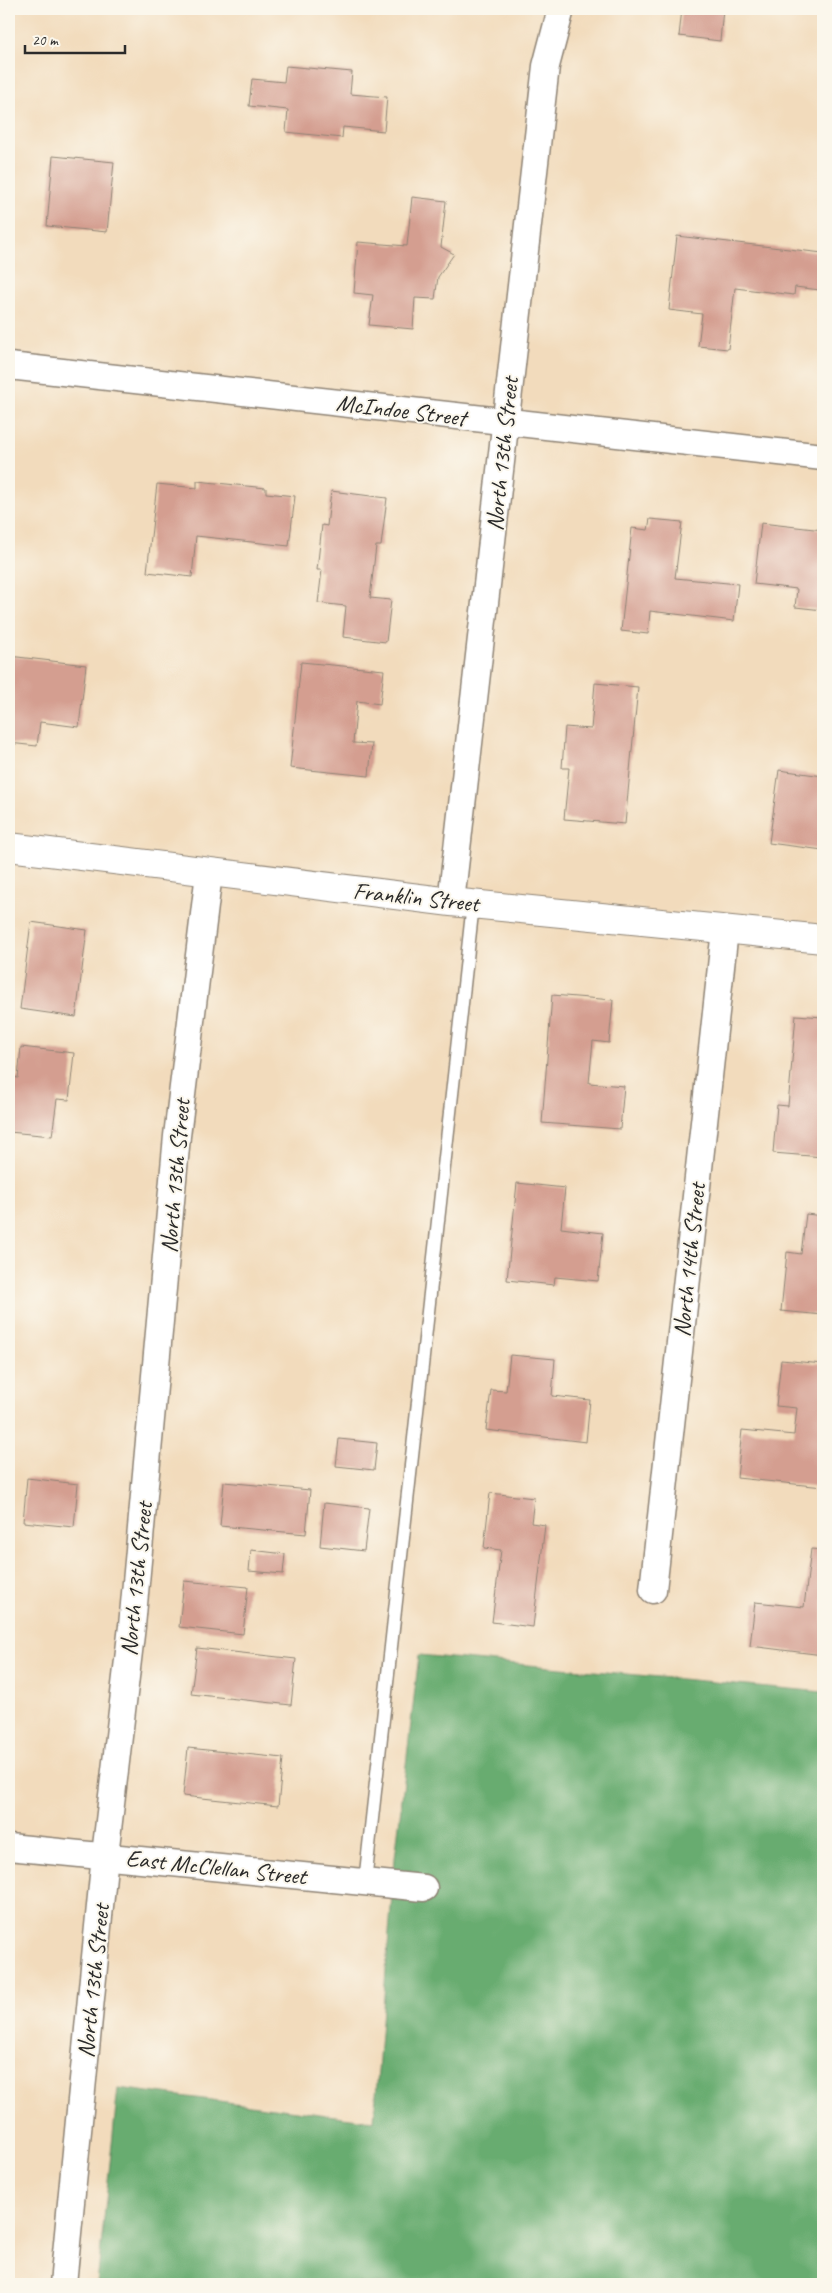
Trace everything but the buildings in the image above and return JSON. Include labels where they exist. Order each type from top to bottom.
[{"type":"street","name":"North 13th Street","points":[[462,903],[505,422],[546,66],[561,9]]},
{"type":"street","name":"McIndoe Street","points":[[9,366],[823,457]]},
{"type":"street","name":"Franklin Street","points":[[9,847],[462,903],[823,939]]},
{"type":"street","name":"North 13th Street","points":[[63,2284],[105,1855],[133,1616],[177,1136],[209,873]]},
{"type":"street","name":"North 14th Street","points":[[653,1590],[725,930]]},
{"type":"street","name":"East McClellan Street","points":[[9,1847],[424,1888]]},
{"type":"lane","points":[[365,1882],[462,903]]},
{"type":"green space","points":[[419,1655],[823,1692],[823,2284],[97,2284],[118,2088],[374,2121],[395,1858]]}]
